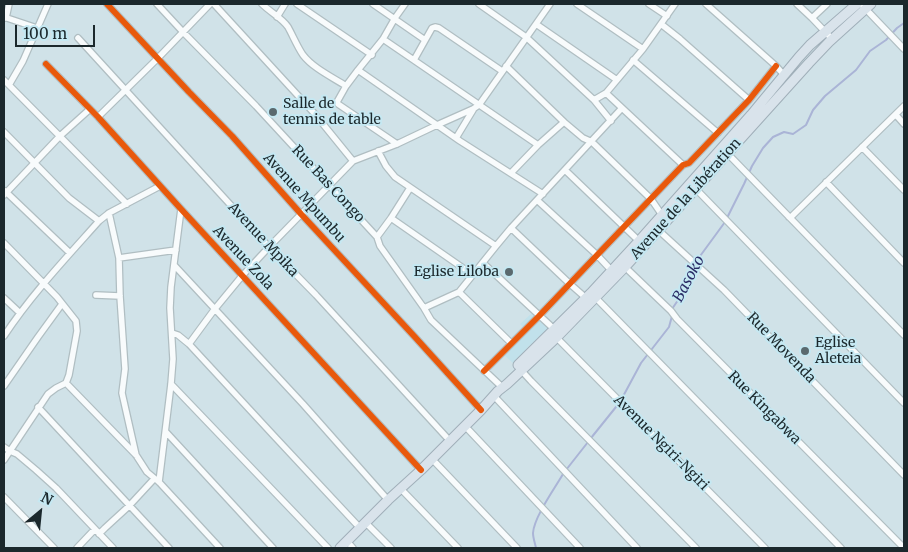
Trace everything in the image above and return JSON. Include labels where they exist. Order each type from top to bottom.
[{"type":"highway","name":"Avenue de la Libération","points":[[499,390],[517,366],[625,267],[656,227],[662,215],[758,108],[810,45],[856,4]]},
{"type":"highway","name":"Avenue de la Libération","points":[[591,298],[639,241],[656,227],[695,188],[804,68],[866,5]]},
{"type":"highway","name":"Avenue de la Libération","points":[[340,548],[350,545],[363,525],[521,370],[554,333]]},
{"type":"street","points":[[9,4],[5,17],[37,28]]},
{"type":"street","points":[[9,85],[23,61],[48,4]]},
{"type":"street","name":"Avenue Mpumbu","points":[[107,4],[232,136],[480,410]]},
{"type":"street","name":"Rue Bas Congo","points":[[157,4],[256,106],[378,237],[380,246],[431,320],[484,371],[561,467],[638,548]]},
{"type":"street","points":[[98,117],[210,4]]},
{"type":"street","points":[[214,4],[314,113],[353,160]]},
{"type":"street","points":[[262,4],[284,22],[303,55],[321,70],[346,86]]},
{"type":"street","points":[[277,17],[285,4]]},
{"type":"street","points":[[297,4],[372,55]]},
{"type":"street","points":[[373,4],[425,40]]},
{"type":"street","points":[[398,144],[338,104],[338,100],[358,70],[384,39],[405,4]]},
{"type":"street","points":[[479,4],[526,37],[594,100],[611,121]]},
{"type":"street","points":[[189,344],[242,276],[353,160],[398,144],[479,105],[550,4]]},
{"type":"street","points":[[576,4],[643,49]]},
{"type":"street","points":[[649,4],[667,16]]},
{"type":"street","points":[[594,100],[606,93],[617,80],[643,49],[675,4]]},
{"type":"street","points":[[706,4],[784,75]]},
{"type":"street","points":[[797,4],[832,39]]},
{"type":"street","points":[[812,18],[827,4]]},
{"type":"street","points":[[866,5],[904,49]]},
{"type":"street","points":[[536,24],[617,80]]},
{"type":"street","points":[[661,24],[749,100]]},
{"type":"street","points":[[414,60],[432,28],[436,27],[502,71]]},
{"type":"street","name":"Avenue Mpika","points":[[78,38],[450,441]]},
{"type":"street","points":[[384,39],[538,145]]},
{"type":"street","points":[[633,60],[718,133]]},
{"type":"street","name":"Avenue Zola","points":[[46,64],[98,117],[421,470]]},
{"type":"street","points":[[506,66],[564,122],[583,138],[592,142],[651,199],[662,215]]},
{"type":"street","points":[[484,371],[683,165],[689,163],[718,133],[749,100],[776,66]]},
{"type":"street","points":[[358,70],[456,138],[543,194]]},
{"type":"street","points":[[4,80],[127,204]]},
{"type":"street","points":[[606,93],[683,165]]},
{"type":"street","points":[[789,217],[904,106]]},
{"type":"street","points":[[424,308],[459,292],[511,228],[622,108]]},
{"type":"street","points":[[70,253],[5,193],[60,136],[90,109]]},
{"type":"street","points":[[456,138],[473,109]]},
{"type":"street","points":[[896,115],[904,124]]},
{"type":"street","points":[[511,173],[564,122]]},
{"type":"street","points":[[4,132],[69,198],[99,221]]},
{"type":"street","points":[[862,147],[904,190]]},
{"type":"street","points":[[378,151],[386,166],[395,177],[496,246]]},
{"type":"street","points":[[726,153],[904,336]]},
{"type":"street","points":[[565,170],[639,241]]},
{"type":"street","points":[[826,182],[904,262]]},
{"type":"street","points":[[4,336],[44,283],[99,221],[160,186]]},
{"type":"street","points":[[378,237],[410,188]]},
{"type":"street","points":[[695,188],[904,403]]},
{"type":"street","points":[[537,200],[612,271]]},
{"type":"street","points":[[77,548],[105,528],[156,480],[166,432],[171,384],[173,359],[170,308],[181,209]]},
{"type":"street","points":[[109,214],[119,258],[125,369],[122,393],[136,455]]},
{"type":"street","points":[[391,218],[473,275]]},
{"type":"street","name":"Rue Movenda","points":[[656,227],[724,290],[904,475]]},
{"type":"street","points":[[511,228],[570,284],[591,298],[840,548]]},
{"type":"street","points":[[4,243],[57,297],[76,321],[77,331],[66,383],[48,394],[4,460]]},
{"type":"street","points":[[119,258],[176,250]]},
{"type":"street","name":"Avenue Ngiri-Ngiri","points":[[483,263],[539,316],[624,407],[765,548]]},
{"type":"street","points":[[174,265],[303,404],[388,500]]},
{"type":"street","name":"Rue Kingabwa","points":[[625,267],[671,311],[904,548]]},
{"type":"street","points":[[459,292],[511,343]]},
{"type":"street","points":[[96,295],[120,296]]},
{"type":"street","points":[[4,298],[20,313]]},
{"type":"street","points":[[4,386],[62,304]]},
{"type":"street","points":[[172,333],[178,334],[189,344],[275,437],[363,525],[391,548]]},
{"type":"street","points":[[521,370],[696,548]]},
{"type":"street","points":[[66,383],[136,455],[147,472],[220,548]]},
{"type":"street","points":[[171,384],[328,548]]},
{"type":"street","points":[[38,407],[169,548]]},
{"type":"street","points":[[465,426],[580,548]]},
{"type":"street","points":[[166,432],[274,548]]},
{"type":"street","points":[[4,447],[17,454],[56,488],[113,548]]},
{"type":"street","points":[[432,459],[517,548]]},
{"type":"street","points":[[400,489],[458,548]]},
{"type":"street","points":[[4,497],[54,548]]},
{"type":"shaded area","points":[[532,313],[549,328],[528,347],[514,364],[502,353],[525,329],[520,324]]},
{"type":"waterway","name":"Basoko","points":[[727,218],[752,166],[763,148],[773,137],[784,132],[793,134],[806,125],[813,110],[825,96],[856,70],[870,51],[886,40],[904,23]]},
{"type":"waterway","name":"Basoko","points":[[672,309],[691,281],[695,263],[725,222]]},
{"type":"waterway","name":"Basoko","points":[[591,438],[620,402],[641,363],[669,327],[672,316]]},
{"type":"waterway","name":"Basoko","points":[[566,470],[588,442]]},
{"type":"waterway","name":"Basoko","points":[[536,548],[533,535],[534,526],[563,474]]},
{"type":"cycle path","points":[[107,4],[232,136],[481,410]]},
{"type":"cycle path","points":[[46,64],[98,117],[421,470]]},
{"type":"cycle path","points":[[484,371],[683,165],[689,163],[749,100],[776,66]]},
{"type":"place","name":"Salle de tennis de table","points":[[273,112]]},
{"type":"place","name":"Eglise Liloba","points":[[509,272]]},
{"type":"place","name":"Eglise Aleteia","points":[[805,351]]}]
